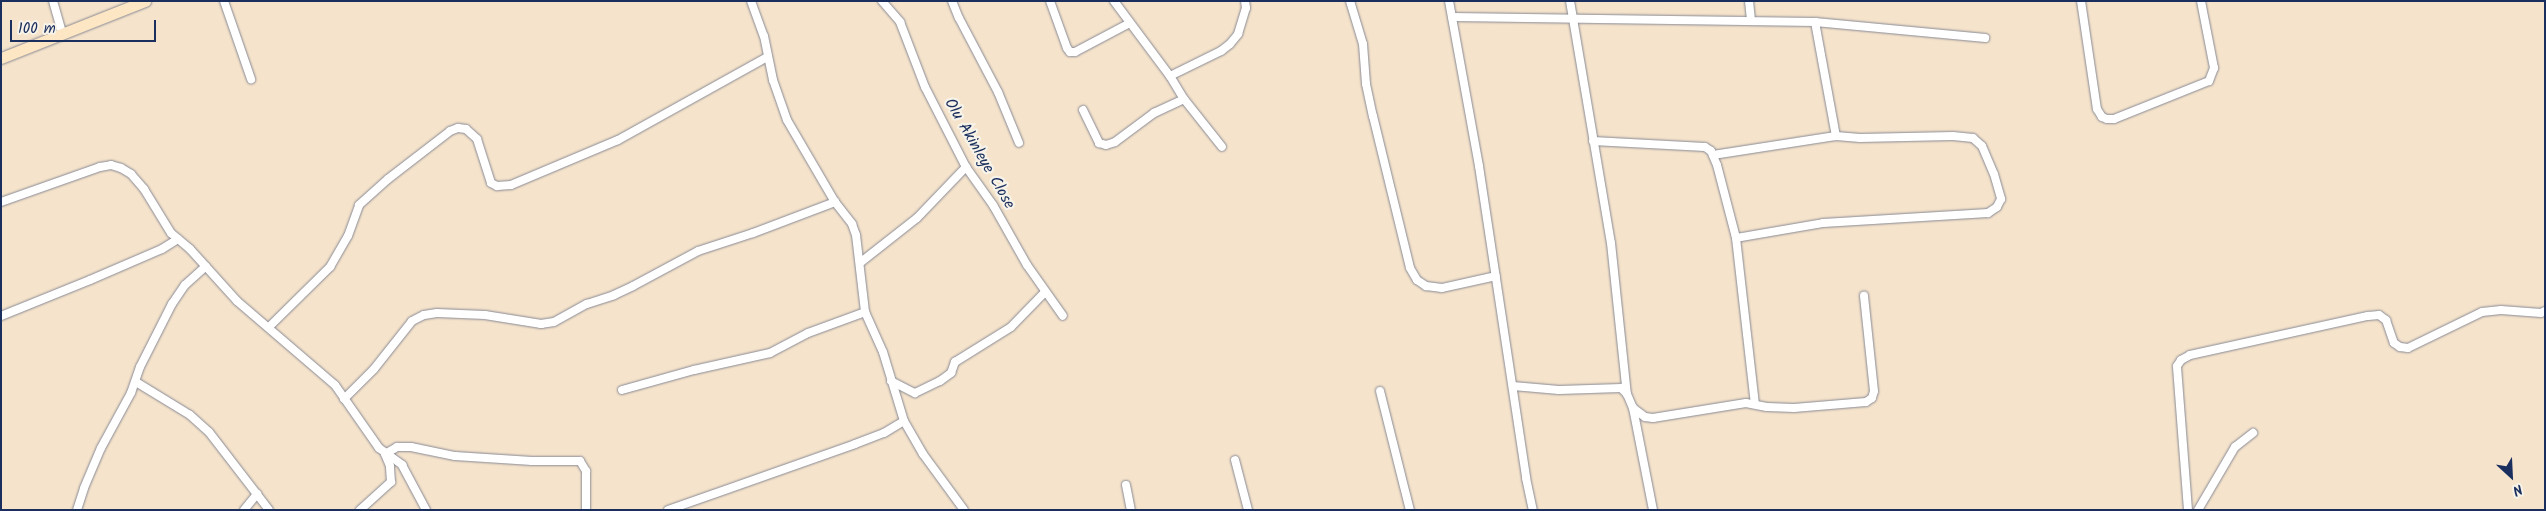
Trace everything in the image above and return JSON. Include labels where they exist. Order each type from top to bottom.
[{"type":"main road","points":[[1,58],[145,1]]},
{"type":"street","points":[[53,1],[62,33]]},
{"type":"street","points":[[224,1],[251,79]]},
{"type":"street","points":[[751,1],[764,36],[767,57],[787,120],[835,202],[852,224],[861,262],[865,312],[883,352],[904,421],[922,454],[964,510]]},
{"type":"street","name":"Olu Akinleye Close","points":[[882,1],[900,22],[935,109],[966,167],[993,206],[1045,292],[1063,316]]},
{"type":"street","points":[[952,1],[998,92],[1019,142]]},
{"type":"street","points":[[1050,1],[1070,52],[1074,52],[1130,23]]},
{"type":"street","points":[[1114,1],[1170,76],[1184,99],[1222,147]]},
{"type":"street","points":[[1170,76],[1221,52],[1230,44],[1238,34],[1246,8],[1245,1]]},
{"type":"street","points":[[1350,1],[1363,44],[1366,84],[1373,116],[1410,268],[1416,280],[1426,286],[1442,288],[1496,276]]},
{"type":"street","points":[[1449,1],[1496,276],[1526,478],[1533,510]]},
{"type":"street","points":[[1570,1],[1611,243],[1627,394],[1633,408],[1653,510]]},
{"type":"street","points":[[1749,1],[1751,21]]},
{"type":"street","points":[[2081,1],[2097,109],[2107,119],[2114,119],[2209,81],[2214,68],[2201,1]]},
{"type":"street","points":[[1452,17],[1815,22],[1985,38]]},
{"type":"street","points":[[1815,22],[1836,136]]},
{"type":"street","points":[[269,328],[330,267],[348,236],[359,205],[450,131],[458,128],[466,129],[472,134],[479,145],[491,183],[497,186],[510,185],[618,140],[767,57]]},
{"type":"street","points":[[1083,110],[1099,143],[1106,145],[1115,142],[1154,113],[1184,99]]},
{"type":"street","points":[[1713,155],[1836,136],[1860,138],[1953,136],[1973,138],[1982,146],[1994,174],[2001,199],[1997,207],[1988,213],[1823,223],[1736,238]]},
{"type":"street","points":[[1594,141],[1705,146],[1713,155],[1736,238],[1755,404]]},
{"type":"street","points":[[1,202],[111,166],[121,168],[132,174],[144,189],[170,233],[206,266],[237,301],[335,385],[385,454],[390,466],[391,482],[360,510]]},
{"type":"street","points":[[861,262],[917,218],[966,167]]},
{"type":"street","points":[[344,399],[374,369],[412,321],[424,315],[437,313],[485,315],[541,324],[554,322],[587,304],[633,286],[698,251],[835,202]]},
{"type":"street","points":[[1,316],[162,249],[178,239]]},
{"type":"street","points":[[77,510],[88,478],[172,304],[185,285],[206,266]]},
{"type":"street","points":[[891,381],[915,393],[940,382],[951,372],[955,362],[1011,327],[1045,292]]},
{"type":"street","points":[[1633,408],[1645,417],[1662,418],[1755,404],[1767,407],[1803,407],[1866,402],[1872,398],[1874,392],[1864,296]]},
{"type":"street","points":[[2188,510],[2177,366],[2181,360],[2190,356],[2379,315],[2386,320],[2394,343],[2400,347],[2408,348],[2482,312],[2501,310],[2541,313],[2545,311]]},
{"type":"street","points":[[622,390],[694,370],[770,353],[808,333],[865,312]]},
{"type":"street","points":[[136,382],[190,415],[209,432],[269,510]]},
{"type":"street","points":[[1512,386],[1559,390],[1621,388],[1627,394]]},
{"type":"street","points":[[1380,392],[1410,510]]},
{"type":"street","points":[[668,510],[855,444],[884,433],[904,421]]},
{"type":"street","points":[[2198,510],[2235,447],[2253,433]]},
{"type":"street","points":[[385,454],[397,447],[410,447],[455,456],[532,461],[580,461],[586,471],[586,510]]},
{"type":"street","points":[[385,454],[402,465],[426,510]]},
{"type":"street","points":[[1235,460],[1248,510]]},
{"type":"street","points":[[1126,485],[1131,510]]},
{"type":"street","points":[[244,510],[257,494]]}]
